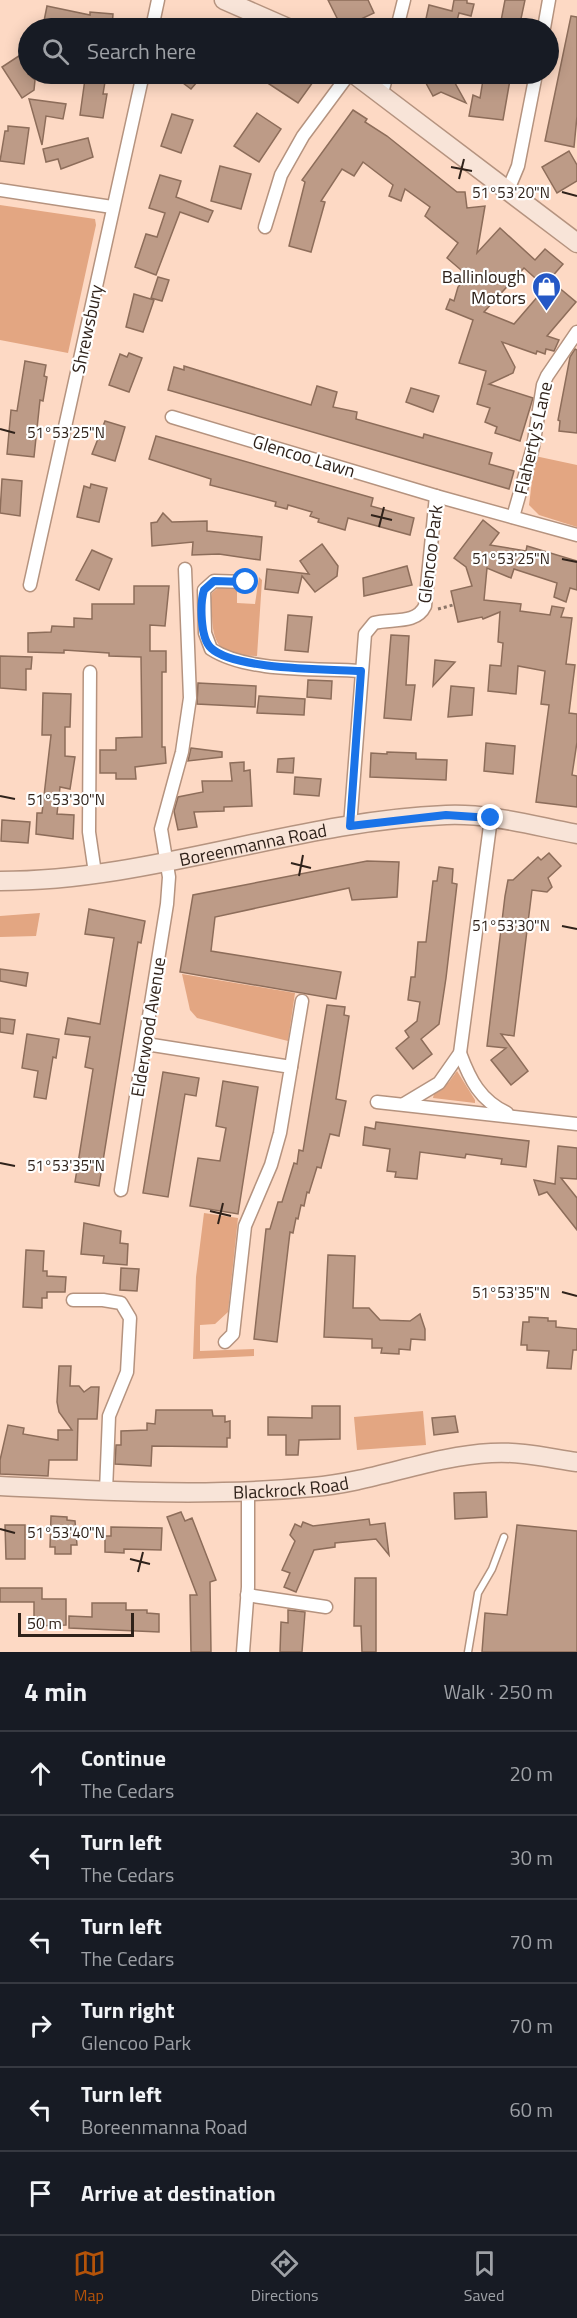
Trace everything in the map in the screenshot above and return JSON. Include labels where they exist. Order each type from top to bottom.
[{"type":"street","points":[[154,18],[158,0]]},
{"type":"street","points":[[224,0],[265,18]]},
{"type":"street","points":[[400,18],[404,0]]},
{"type":"street","points":[[546,18],[549,0]]},
{"type":"street","name":"Shrewsbury","points":[[30,585],[141,84]]},
{"type":"street","points":[[266,227],[281,175],[303,136],[342,84]]},
{"type":"street","points":[[369,84],[577,243]]},
{"type":"street","points":[[382,93],[384,84]]},
{"type":"street","points":[[508,190],[518,166],[534,84]]},
{"type":"street","points":[[0,190],[112,207]]},
{"type":"street","name":"Flaherty's Lane","points":[[513,517],[533,447],[543,385],[577,332]]},
{"type":"street","name":"Glencoo Lawn","points":[[172,417],[436,496]]},
{"type":"street","name":"Glencoo Park","points":[[350,826],[361,671],[368,627],[382,621],[412,618],[422,612],[425,606],[436,496],[577,535]]},
{"type":"street","name":"Elderwood Avenue","points":[[121,1190],[167,904],[166,864],[161,826],[182,752],[190,699],[185,569]]},
{"type":"street","points":[[246,582],[214,581],[204,590],[205,640],[211,649],[232,658],[259,664],[361,671]]},
{"type":"street","points":[[90,672],[89,832],[95,873]]},
{"type":"street","name":"Boreenmanna Road","points":[[0,881],[166,864],[350,826],[446,815],[491,818],[577,834]]},
{"type":"street","points":[[404,1104],[439,1083],[460,1053],[491,818]]},
{"type":"street","points":[[225,1342],[233,1334],[245,1226],[272,1161],[280,1133],[302,1001]]},
{"type":"street","points":[[146,1044],[291,1067]]},
{"type":"street","points":[[460,1053],[470,1079],[482,1096],[513,1116]]},
{"type":"street","points":[[377,1102],[577,1124]]},
{"type":"street","points":[[73,1300],[103,1300],[122,1303],[130,1318],[127,1372],[109,1416],[106,1491]]},
{"type":"street","name":"Blackrock Road","points":[[0,1486],[106,1491],[248,1492],[345,1483],[441,1460],[486,1453],[519,1453],[577,1462]]},
{"type":"street","points":[[243,1652],[248,1594],[248,1492]]},
{"type":"street","points":[[248,1594],[326,1607]]},
{"type":"lane","points":[[468,1652],[478,1593],[492,1569],[504,1538]]},
{"type":"path","points":[[435,610],[453,605]]},
{"type":"shaded area","points":[[0,205],[95,219],[96,225],[68,353],[0,340]]},
{"type":"shaded area","points":[[535,456],[577,465],[577,527],[539,515],[529,505]]},
{"type":"shaded area","points":[[259,577],[262,580],[257,656],[229,652],[222,648],[215,636],[211,607],[212,593],[219,587],[237,589],[237,603],[255,604]]},
{"type":"shaded area","points":[[40,913],[36,936],[0,937],[0,916]]},
{"type":"shaded area","points":[[182,974],[295,993],[288,1041],[197,1018],[190,1010]]},
{"type":"shaded area","points":[[457,1071],[475,1103],[433,1098],[434,1093],[449,1082]]},
{"type":"shaded area","points":[[204,1213],[238,1218],[228,1312],[215,1324],[200,1325],[200,1351],[254,1349],[254,1356],[193,1359],[196,1277]]},
{"type":"shaded area","points":[[423,1411],[426,1445],[357,1450],[354,1417]]},
{"type":"building","points":[[328,0],[368,0],[374,13],[363,18],[337,18]]},
{"type":"building","points":[[454,0],[467,0],[467,3],[474,4],[471,16],[459,13],[458,18],[426,18],[429,5],[452,11]]},
{"type":"building","points":[[505,0],[525,0],[521,18],[502,18]]},
{"type":"building","points":[[47,6],[90,15],[90,12],[113,14],[113,18],[45,18]]},
{"type":"building","points":[[571,16],[577,17],[577,116],[574,147],[545,141],[557,84],[559,84]]},
{"type":"building","points":[[18,57],[18,84],[35,84],[34,90],[22,98],[2,67]]},
{"type":"building","points":[[84,84],[105,84],[103,94],[107,94],[103,118],[80,115]]},
{"type":"building","points":[[184,84],[195,84],[191,89]]},
{"type":"building","points":[[269,84],[312,84],[298,103]]},
{"type":"building","points":[[426,84],[456,84],[466,103],[441,92],[433,96]]},
{"type":"building","points":[[482,84],[509,84],[503,120],[469,116],[473,95],[480,98]]},
{"type":"building","points":[[29,99],[66,104],[63,119],[46,116],[42,145]]},
{"type":"building","points":[[353,110],[367,119],[365,122],[387,136],[457,192],[465,192],[467,208],[485,206],[477,253],[500,228],[535,260],[545,249],[563,264],[544,286],[524,268],[484,312],[514,324],[551,281],[576,302],[547,336],[559,340],[554,351],[546,349],[545,354],[537,351],[536,354],[502,342],[515,367],[513,373],[489,384],[533,398],[520,441],[495,433],[497,427],[485,422],[490,408],[477,404],[486,371],[459,363],[473,320],[446,309],[450,299],[454,301],[458,287],[468,276],[447,258],[458,243],[425,216],[430,207],[405,189],[401,201],[389,196],[393,185],[363,162],[354,176],[342,169],[321,201],[325,202],[311,252],[289,246],[305,182],[302,180]]},
{"type":"building","points":[[257,113],[281,129],[259,162],[234,146]]},
{"type":"building","points":[[172,114],[193,120],[181,153],[161,146]]},
{"type":"building","points":[[8,126],[29,128],[24,164],[0,161],[5,131],[8,131]]},
{"type":"building","points":[[88,138],[93,157],[61,169],[58,159],[46,162],[43,149]]},
{"type":"building","points":[[569,151],[577,165],[577,181],[557,193],[542,167]]},
{"type":"building","points":[[220,166],[251,174],[241,209],[211,201]]},
{"type":"building","points":[[160,175],[181,181],[176,197],[213,211],[208,222],[180,212],[156,275],[135,267],[146,234],[157,237],[165,213],[149,208]]},
{"type":"building","points":[[158,277],[169,280],[162,301],[151,298]]},
{"type":"building","points":[[134,294],[154,300],[143,332],[126,327]]},
{"type":"building","points":[[575,349],[577,350],[577,433],[559,431],[560,421],[558,420],[570,357]]},
{"type":"building","points":[[129,353],[142,358],[129,392],[109,385],[120,354],[127,357]]},
{"type":"building","points":[[25,361],[46,365],[44,376],[47,377],[43,401],[40,400],[34,457],[7,454],[11,410],[17,411]]},
{"type":"building","points":[[184,366],[311,405],[317,386],[337,392],[333,407],[357,412],[356,419],[423,438],[424,434],[492,453],[489,464],[514,471],[509,489],[168,390],[174,367],[184,370]]},
{"type":"building","points":[[411,388],[439,396],[433,412],[406,402]]},
{"type":"building","points":[[105,421],[125,427],[115,461],[92,454]]},
{"type":"building","points":[[156,436],[373,498],[371,506],[414,518],[410,535],[348,518],[345,530],[318,522],[319,519],[310,516],[312,512],[288,505],[287,509],[275,506],[276,502],[210,485],[211,479],[149,459]]},
{"type":"building","points":[[2,479],[22,481],[20,516],[0,513]]},
{"type":"building","points":[[91,484],[107,488],[99,522],[77,517],[84,486],[90,488]]},
{"type":"building","points":[[163,513],[172,522],[207,521],[207,531],[262,537],[260,560],[219,554],[192,555],[193,542],[152,546],[151,523],[157,522]]},
{"type":"building","points":[[483,520],[499,533],[490,545],[526,551],[527,546],[577,561],[577,590],[570,588],[566,602],[554,597],[557,583],[514,569],[511,578],[487,568],[484,600],[521,604],[520,611],[550,615],[552,606],[564,608],[561,617],[572,618],[566,664],[575,665],[569,713],[577,714],[577,742],[572,775],[577,776],[577,807],[536,802],[549,705],[541,704],[545,671],[518,666],[516,694],[488,691],[490,665],[501,666],[503,643],[498,642],[500,612],[483,619],[482,617],[458,622],[451,591],[472,586],[466,567],[454,558]]},
{"type":"building","points":[[322,544],[338,566],[337,576],[315,592],[302,576],[298,593],[265,589],[267,569],[309,574],[300,561]]},
{"type":"building","points":[[92,550],[112,559],[99,590],[76,580]]},
{"type":"building","points":[[407,566],[412,585],[364,596],[363,578]]},
{"type":"building","points":[[134,586],[169,586],[165,626],[150,625],[150,651],[166,651],[166,672],[162,672],[162,747],[165,747],[166,763],[135,767],[136,779],[116,779],[116,773],[100,773],[100,750],[116,750],[116,738],[142,737],[141,657],[109,656],[109,653],[64,650],[64,653],[28,652],[28,633],[51,632],[52,626],[74,627],[74,618],[92,619],[92,604],[134,604]]},
{"type":"building","points":[[288,615],[312,617],[308,652],[285,650]]},
{"type":"building","points":[[391,635],[409,636],[406,685],[415,685],[411,720],[384,718]]},
{"type":"building","points":[[0,656],[32,657],[31,669],[26,669],[26,690],[0,688]]},
{"type":"building","points":[[435,660],[455,662],[433,686]]},
{"type":"building","points":[[308,680],[332,681],[331,699],[307,697]]},
{"type":"building","points":[[198,683],[256,686],[255,707],[197,704]]},
{"type":"building","points":[[451,686],[474,688],[472,715],[448,717]]},
{"type":"building","points":[[43,693],[71,694],[70,727],[65,727],[65,756],[75,757],[70,789],[60,787],[57,814],[74,815],[73,839],[36,834],[37,813],[42,813],[51,735],[42,735]]},
{"type":"building","points":[[259,696],[305,699],[304,715],[257,713]]},
{"type":"building","points":[[486,743],[515,746],[513,774],[484,771]]},
{"type":"building","points":[[191,748],[222,752],[222,757],[188,761]]},
{"type":"building","points":[[387,752],[416,753],[416,759],[447,760],[446,780],[370,777],[371,753],[387,754]]},
{"type":"building","points":[[294,758],[293,773],[277,772],[278,759]]},
{"type":"building","points":[[244,762],[244,771],[250,770],[252,806],[224,807],[224,811],[194,812],[197,827],[178,830],[174,811],[178,797],[203,792],[202,781],[232,781],[230,763]]},
{"type":"building","points":[[295,777],[321,779],[319,796],[294,794]]},
{"type":"building","points":[[2,820],[30,822],[28,843],[1,841]]},
{"type":"building","points":[[549,853],[561,866],[548,878],[552,887],[547,892],[532,890],[514,1036],[501,1034],[528,1071],[511,1085],[491,1060],[506,1048],[487,1046],[505,896],[508,880],[513,880],[538,857],[541,860]]},
{"type":"building","points":[[367,861],[399,862],[397,897],[352,900],[349,888],[215,917],[211,951],[341,972],[336,999],[180,972],[193,895]]},
{"type":"building","points":[[439,867],[453,869],[452,883],[457,884],[446,978],[439,1024],[421,1039],[432,1054],[413,1069],[396,1048],[409,1037],[405,1031],[417,1021],[420,1002],[408,1000],[411,977],[415,977],[418,942],[426,942],[433,881],[437,881]]},
{"type":"building","points":[[89,909],[145,921],[141,943],[138,942],[99,1186],[75,1182],[93,1069],[85,1067],[90,1037],[65,1034],[68,1018],[100,1024],[114,938],[85,934]]},
{"type":"building","points":[[0,969],[28,973],[26,986],[0,981]]},
{"type":"building","points":[[327,1005],[345,1007],[344,1015],[349,1016],[336,1099],[346,1101],[339,1136],[330,1134],[321,1168],[317,1167],[304,1206],[301,1205],[298,1219],[296,1218],[293,1233],[290,1232],[277,1342],[254,1339],[266,1229],[270,1229],[278,1202],[282,1202],[294,1163],[297,1164],[299,1150],[303,1151]]},
{"type":"building","points":[[0,1018],[15,1020],[13,1034],[0,1032]]},
{"type":"building","points":[[27,1034],[59,1039],[56,1058],[53,1057],[46,1099],[34,1097],[38,1071],[22,1068]]},
{"type":"building","points":[[163,1072],[199,1078],[196,1096],[185,1094],[168,1197],[143,1193]]},
{"type":"building","points":[[223,1081],[258,1087],[238,1214],[190,1206],[198,1158],[220,1161],[226,1128],[216,1126]]},
{"type":"building","points":[[376,1122],[529,1141],[526,1167],[501,1164],[502,1159],[466,1154],[465,1158],[420,1152],[417,1179],[395,1177],[396,1172],[387,1171],[390,1149],[363,1145],[365,1127],[375,1129]]},
{"type":"building","points":[[558,1146],[577,1148],[577,1179],[561,1178],[577,1198],[577,1230],[547,1192],[539,1195],[534,1180],[555,1184]]},
{"type":"building","points":[[84,1223],[121,1231],[120,1243],[128,1244],[127,1265],[103,1263],[104,1256],[81,1254]]},
{"type":"building","points":[[26,1250],[44,1251],[43,1271],[47,1271],[47,1276],[66,1277],[65,1292],[47,1292],[47,1298],[42,1298],[42,1308],[23,1307]]},
{"type":"building","points":[[328,1255],[355,1256],[353,1308],[369,1308],[380,1320],[410,1321],[420,1314],[425,1329],[425,1340],[411,1339],[410,1350],[399,1349],[399,1354],[381,1353],[382,1348],[372,1348],[372,1339],[324,1337]]},
{"type":"building","points":[[121,1268],[139,1269],[137,1291],[120,1290]]},
{"type":"building","points":[[529,1317],[548,1318],[548,1321],[556,1321],[556,1327],[577,1329],[577,1350],[573,1350],[571,1369],[547,1368],[549,1351],[527,1350],[527,1345],[521,1345],[523,1322],[529,1322]]},
{"type":"building","points":[[59,1366],[71,1366],[70,1386],[79,1386],[84,1392],[91,1387],[99,1387],[97,1419],[78,1419],[77,1460],[49,1460],[48,1476],[0,1474],[0,1460],[8,1425],[24,1428],[23,1434],[58,1440],[58,1430],[72,1430],[59,1412],[57,1402]]},
{"type":"building","points":[[312,1406],[340,1406],[340,1439],[299,1440],[298,1455],[286,1455],[286,1435],[268,1435],[268,1417],[312,1418]]},
{"type":"building","points":[[156,1410],[212,1410],[213,1416],[225,1416],[225,1422],[230,1421],[230,1438],[227,1438],[227,1447],[152,1446],[151,1466],[115,1464],[116,1445],[121,1445],[121,1431],[147,1430],[147,1423],[155,1424]]},
{"type":"building","points":[[455,1416],[458,1432],[434,1435],[432,1418]]},
{"type":"building","points":[[486,1492],[487,1517],[455,1519],[454,1493]]},
{"type":"building","points":[[181,1512],[185,1521],[192,1518],[216,1580],[210,1582],[211,1652],[191,1652],[190,1595],[197,1595],[167,1517]]},
{"type":"building","points":[[51,1516],[67,1517],[67,1520],[75,1521],[77,1545],[71,1545],[71,1554],[55,1554],[55,1547],[50,1547]]},
{"type":"building","points":[[369,1519],[370,1525],[385,1523],[389,1555],[376,1539],[335,1543],[335,1547],[314,1550],[296,1592],[284,1587],[290,1573],[282,1570],[295,1541],[290,1535],[295,1524],[301,1527],[303,1522],[313,1526]]},
{"type":"building","points":[[5,1525],[25,1525],[25,1559],[6,1559]]},
{"type":"building","points":[[517,1525],[577,1531],[577,1652],[482,1652],[485,1613],[507,1615]]},
{"type":"building","points":[[111,1527],[162,1528],[161,1550],[124,1549],[124,1553],[105,1552],[105,1536],[111,1536]]},
{"type":"building","points":[[355,1578],[376,1578],[376,1652],[362,1652],[361,1626],[354,1626]]},
{"type":"building","points":[[0,1588],[42,1588],[42,1599],[66,1599],[66,1625],[34,1626],[34,1602],[0,1602]]},
{"type":"building","points":[[92,1603],[126,1603],[126,1610],[147,1610],[147,1613],[159,1614],[159,1632],[69,1628],[69,1616],[92,1617]]},
{"type":"building","points":[[288,1610],[305,1612],[302,1652],[280,1652],[281,1622],[288,1623]]},
{"type":"place","name":"Ballinlough Motors","points":[[547,312]]},
{"type":"route","points":[[246,582],[219,580],[210,582],[204,590],[205,640],[211,649],[222,655],[259,664],[361,671],[350,826],[383,820],[446,815],[491,818]]}]
